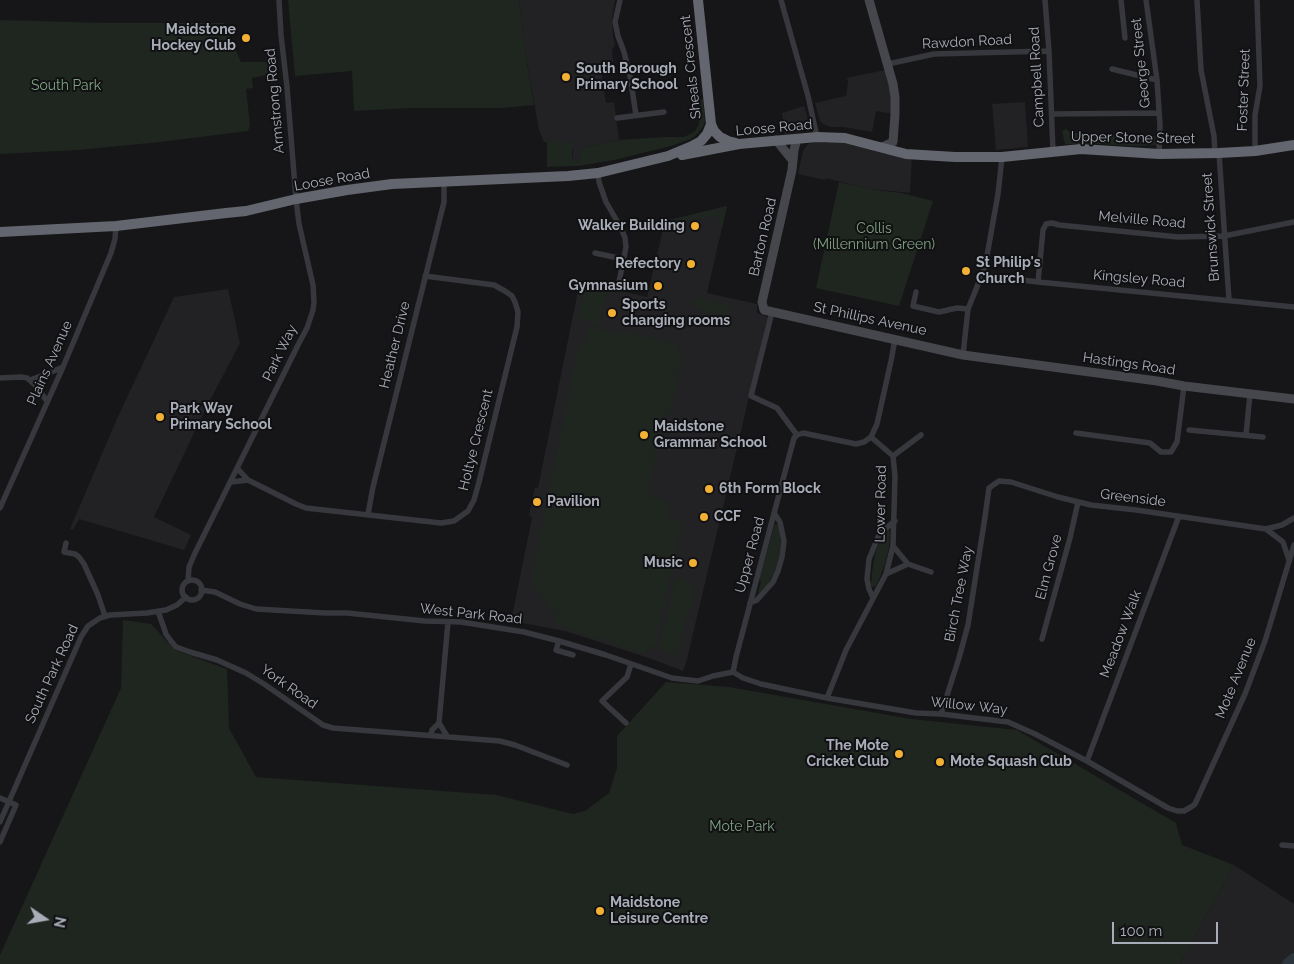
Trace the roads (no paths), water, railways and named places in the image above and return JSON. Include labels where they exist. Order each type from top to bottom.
[{"type":"highway","name":"Sheals Crescent","points":[[698,0],[711,124],[720,138],[739,144]]},
{"type":"highway","name":"Loose Road","points":[[0,232],[116,226],[246,211],[296,199],[392,184],[598,173],[668,156],[692,146],[701,141],[707,134],[711,124]]},
{"type":"highway","name":"Loose Road","points":[[668,156],[687,155],[739,144],[817,137],[845,138],[882,148]]},
{"type":"highway","name":"Upper Stone Street","points":[[882,148],[911,154],[955,157],[1002,157],[1080,149],[1159,154],[1217,153],[1255,151],[1294,145]]},
{"type":"street","name":"Armstrong Road","points":[[279,0],[296,199]]},
{"type":"street","points":[[620,0],[616,22],[618,36],[630,76],[636,115]]},
{"type":"street","points":[[781,0],[808,96],[817,137]]},
{"type":"street","points":[[869,0],[888,64],[895,97],[893,142],[882,148]]},
{"type":"street","name":"Campbell Road","points":[[1045,0],[1053,152]]},
{"type":"street","points":[[1121,0],[1125,38]]},
{"type":"street","name":"George Street","points":[[1146,0],[1157,80],[1159,154]]},
{"type":"street","name":"Brunswick Street","points":[[1197,0],[1201,70],[1217,153],[1229,300]]},
{"type":"street","name":"Foster Street","points":[[1255,151],[1255,115],[1260,86],[1257,0]]},
{"type":"street","name":"Rawdon Road","points":[[888,64],[934,54],[1049,51]]},
{"type":"street","points":[[1112,68],[1157,80]]},
{"type":"street","points":[[617,118],[664,112]]},
{"type":"street","points":[[1052,114],[1159,113]]},
{"type":"street","name":"Barton Road","points":[[772,312],[764,310],[762,302],[797,139]]},
{"type":"street","points":[[776,140],[793,161]]},
{"type":"street","points":[[962,354],[968,309],[983,274],[998,194],[1002,157]]},
{"type":"street","points":[[598,173],[606,202],[625,238],[626,247],[619,282]]},
{"type":"street","name":"Heather Drive","points":[[368,514],[373,487],[444,202],[444,182]]},
{"type":"street","name":"Park Way","points":[[188,581],[191,561],[300,343],[313,310],[313,285],[299,224],[296,199]]},
{"type":"street","name":"Melville Road","points":[[1038,282],[1043,230],[1046,224],[1052,223],[1178,237],[1224,236],[1294,222]]},
{"type":"street","name":"Plains Avenue","points":[[0,508],[111,253],[116,239],[116,226]]},
{"type":"street","points":[[596,254],[624,259]]},
{"type":"street","name":"Kingsley Road","points":[[983,274],[1038,282],[1294,307]]},
{"type":"street","name":"Holtye Crescent","points":[[238,468],[248,480],[301,506],[445,523],[450,523],[468,511],[476,493],[515,336],[518,312],[514,299],[505,291],[488,284],[425,276]]},
{"type":"street","points":[[916,292],[913,306],[939,312],[957,308],[968,309]]},
{"type":"street","points":[[772,312],[751,396],[777,408],[797,435],[803,433],[856,444],[864,442],[871,437],[882,406],[895,339]]},
{"type":"street","name":"St Phillips Avenue","points":[[772,312],[962,354]]},
{"type":"street","name":"Hastings Road","points":[[962,354],[1184,386],[1294,399]]},
{"type":"street","points":[[30,380],[63,367]]},
{"type":"street","points":[[0,378],[21,377],[30,380],[47,401]]},
{"type":"street","points":[[1076,433],[1150,443],[1161,452],[1171,452],[1177,442],[1184,386]]},
{"type":"street","points":[[1246,435],[1250,394]]},
{"type":"street","points":[[1189,430],[1262,437]]},
{"type":"street","name":"Upper Road","points":[[733,672],[792,445],[797,435]]},
{"type":"street","points":[[894,456],[921,435]]},
{"type":"street","name":"Lower Road","points":[[827,698],[846,650],[886,574],[894,546],[894,456],[871,437]]},
{"type":"street","points":[[231,482],[248,480]]},
{"type":"street","name":"Greenside","points":[[999,480],[1078,502],[1266,529],[1282,525],[1294,518]]},
{"type":"street","name":"Birch Tree Way","points":[[941,714],[968,625],[989,488],[999,480]]},
{"type":"street","name":"Elm Grove","points":[[1042,639],[1078,502]]},
{"type":"street","name":"Upper Road","points":[[750,603],[758,600],[773,582],[782,557],[784,541],[780,522],[774,513]]},
{"type":"street","name":"Meadow Walk","points":[[1087,760],[1179,516]]},
{"type":"street","points":[[873,598],[867,579],[869,559],[878,537],[894,521]]},
{"type":"street","points":[[1266,529],[1283,542],[1289,560]]},
{"type":"street","points":[[66,543],[64,552],[75,554],[81,560],[105,616],[158,611],[178,605],[186,598]]},
{"type":"street","name":"Mote Avenue","points":[[1184,810],[1195,804],[1245,694],[1265,641],[1294,545]]},
{"type":"street","points":[[894,546],[908,564],[931,572]]},
{"type":"street","points":[[886,574],[908,564]]},
{"type":"street","points":[[193,580],[200,585],[202,590],[200,596],[196,599],[191,600],[183,594],[182,590],[188,581],[193,580]]},
{"type":"street","name":"West Park Road","points":[[202,590],[215,592],[240,604],[256,609],[346,613],[448,622],[524,632],[559,641],[672,678],[698,680],[733,672]]},
{"type":"street","name":"York Road","points":[[158,611],[166,634],[176,647],[217,660],[246,673],[323,726],[507,742],[567,764]]},
{"type":"street","name":"South Park Road","points":[[0,822],[81,637],[92,622],[105,616]]},
{"type":"street","points":[[447,736],[439,723],[448,622]]},
{"type":"street","points":[[559,641],[556,650],[573,655]]},
{"type":"street","points":[[626,723],[602,701],[627,677],[631,664]]},
{"type":"street","name":"Willow Way","points":[[733,672],[743,678],[761,684],[827,698],[916,714],[941,714],[1008,722],[1087,760],[1168,808],[1176,811],[1184,810]]},
{"type":"street","points":[[431,735],[432,730],[439,723]]},
{"type":"street","points":[[0,798],[9,802]]},
{"type":"street","name":"South Park Road","points":[[0,842],[16,805],[9,802]]},
{"type":"street","points":[[1282,845],[1294,846]]},
{"type":"waterway","points":[[1288,964],[1294,959]]},
{"type":"place","name":"Maidstone Hockey Club","points":[[246,38]]},
{"type":"place","name":"South Borough Primary School","points":[[566,77]]},
{"type":"place","name":"Walker Building","points":[[695,226]]},
{"type":"place","name":"Refectory","points":[[691,264]]},
{"type":"place","name":"St Philip's Church","points":[[966,271]]},
{"type":"place","name":"Gymnasium","points":[[658,286]]},
{"type":"place","name":"Sports changing rooms","points":[[612,313]]},
{"type":"place","name":"Park Way Primary School","points":[[160,417]]},
{"type":"place","name":"Maidstone Grammar School","points":[[644,435]]},
{"type":"place","name":"6th Form Block","points":[[709,489]]},
{"type":"place","name":"Pavilion","points":[[537,502]]},
{"type":"place","name":"CCF","points":[[704,517]]},
{"type":"place","name":"Music","points":[[693,563]]},
{"type":"place","name":"The Mote Cricket Club","points":[[899,754]]},
{"type":"place","name":"Mote Squash Club","points":[[940,762]]},
{"type":"place","name":"Maidstone Leisure Centre","points":[[600,911]]},
{"type":"park label","name":"South Park","points":[[66,86]]},
{"type":"park label","name":"Collis (Millennium Green)","points":[[874,237]]},
{"type":"park label","name":"Mote Park","points":[[742,827]]}]
